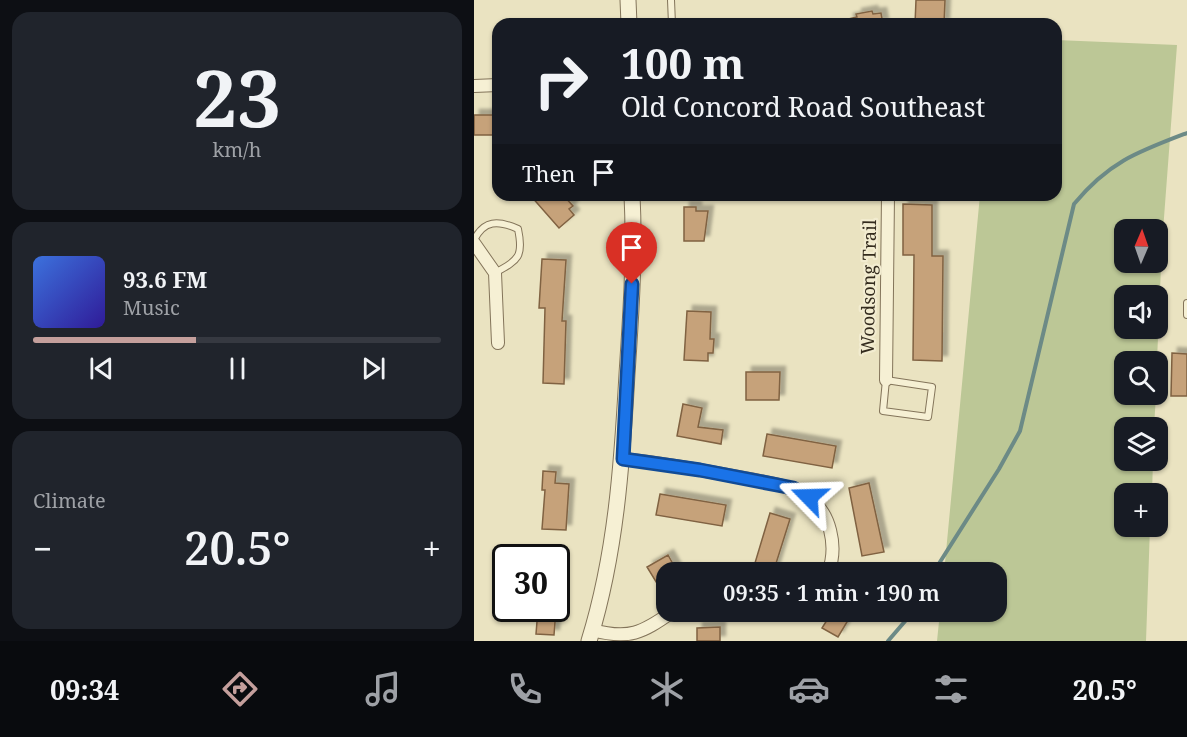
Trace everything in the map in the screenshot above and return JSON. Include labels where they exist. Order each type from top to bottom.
[{"type":"street","points":[[628,0],[629,18]]},
{"type":"street","points":[[474,86],[492,85]]},
{"type":"street","points":[[632,201],[631,306],[623,459],[611,547],[591,636],[624,636],[639,632],[656,622]]},
{"type":"street","name":"Woodsong Trail","points":[[886,380],[888,201]]},
{"type":"street","points":[[474,242],[495,273],[498,343]]},
{"type":"street","points":[[623,459],[700,470],[793,488],[809,497],[822,511],[830,527],[833,546],[830,562]]},
{"type":"lane","points":[[671,0],[672,18]]},
{"type":"lane","points":[[474,242],[480,228],[492,222],[518,229],[522,246],[516,261],[495,273]]},
{"type":"lane","points":[[1187,303],[1187,315]]},
{"type":"lane","points":[[886,380],[932,387],[928,417],[883,411],[886,380]]},
{"type":"green space","points":[[1062,40],[1177,45],[1164,219],[1114,219],[1114,273],[1161,273],[1160,285],[1114,285],[1114,339],[1158,339],[1157,351],[1114,351],[1114,405],[1155,405],[1155,417],[1114,417],[1114,471],[1153,471],[1152,483],[1114,483],[1114,537],[1150,537],[1146,641],[937,641],[939,622],[1007,622],[1007,562],[945,562],[979,201],[1062,201]]},
{"type":"building","points":[[916,0],[945,0],[944,18],[915,18]]},
{"type":"building","points":[[872,11],[873,14],[881,13],[882,18],[852,18],[857,17],[856,14]]},
{"type":"building","points":[[474,115],[492,115],[492,135],[474,135]]},
{"type":"building","points":[[535,201],[568,201],[573,206],[569,209],[574,215],[559,228]]},
{"type":"building","points":[[903,204],[932,205],[932,256],[943,256],[942,361],[913,360],[914,255],[903,255]]},
{"type":"building","points":[[684,207],[696,207],[696,211],[708,211],[704,241],[684,241]]},
{"type":"building","points":[[542,259],[566,260],[562,321],[566,321],[564,384],[543,383],[545,308],[539,308]]},
{"type":"building","points":[[687,311],[711,312],[710,339],[714,339],[713,353],[708,353],[708,361],[684,360]]},
{"type":"building","points":[[1172,353],[1187,354],[1187,396],[1171,396]]},
{"type":"building","points":[[746,372],[780,372],[779,400],[746,400]]},
{"type":"building","points":[[683,404],[702,408],[698,427],[723,430],[721,444],[677,436]]},
{"type":"building","points":[[767,434],[836,446],[832,468],[763,456]]},
{"type":"building","points":[[543,471],[556,472],[555,483],[569,484],[566,530],[542,529],[545,490],[542,490]]},
{"type":"building","points":[[869,483],[884,552],[862,556],[849,488]]},
{"type":"building","points":[[660,494],[726,505],[722,526],[656,515]]},
{"type":"building","points":[[770,513],[790,519],[776,562],[755,562]]},
{"type":"building","points":[[668,555],[672,562],[656,562],[656,582],[647,567]]},
{"type":"building","points":[[537,622],[555,622],[554,635],[536,634]]},
{"type":"building","points":[[826,622],[847,622],[838,637],[822,628]]},
{"type":"building","points":[[720,627],[720,641],[697,641],[697,628]]},
{"type":"waterway","points":[[940,562],[999,469],[1020,431],[1074,204],[1112,168],[1153,146],[1187,133]]},
{"type":"waterway","points":[[888,641],[904,622]]},
{"type":"route","points":[[632,284],[623,459],[700,470],[793,488],[809,497]]}]
